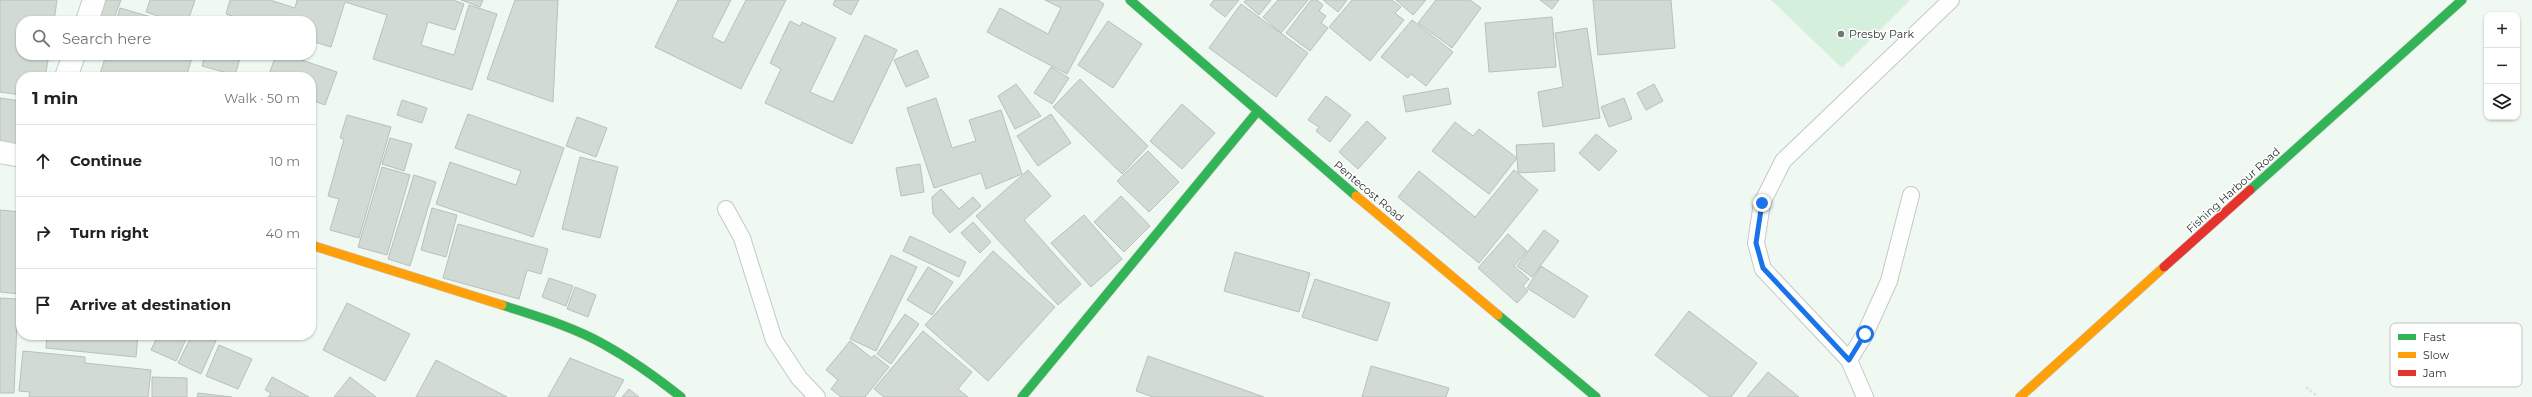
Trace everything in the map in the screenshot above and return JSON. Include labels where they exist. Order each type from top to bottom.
[{"type":"street","points":[[89,16],[94,0]]},
{"type":"street","name":"Pentecost Road","points":[[1130,0],[1257,112],[1596,397]]},
{"type":"street","name":"Fishing Harbour Road","points":[[2020,397],[2462,0]]},
{"type":"street","points":[[68,72],[72,60]]},
{"type":"street","points":[[1022,397],[1257,112]]},
{"type":"street","points":[[0,152],[16,155]]},
{"type":"street","points":[[316,247],[538,316],[604,344],[646,370],[681,397]]},
{"type":"lane","points":[[1865,397],[1849,360],[1763,268],[1756,243],[1762,203],[1783,161],[1951,0]]},
{"type":"lane","points":[[1849,360],[1865,334],[1889,281],[1911,195]]},
{"type":"lane","points":[[726,209],[742,238],[774,340],[799,378],[817,397]]},
{"type":"path","points":[[2306,386],[2318,397]]},
{"type":"green space","name":"Presby Park","points":[[1771,0],[1910,0],[1842,68]]},
{"type":"building","points":[[0,0],[57,0],[55,16],[16,16],[16,60],[48,60],[46,72],[16,72],[16,94],[0,92]]},
{"type":"building","points":[[99,0],[121,0],[115,16],[97,16]]},
{"type":"building","points":[[150,0],[195,0],[190,16],[158,16],[146,12]]},
{"type":"building","points":[[230,0],[270,0],[295,8],[297,0],[453,0],[464,4],[455,30],[428,22],[421,45],[454,55],[469,5],[497,14],[472,90],[373,59],[387,15],[345,2],[331,47],[316,42],[316,16],[232,16],[226,14]]},
{"type":"building","points":[[461,0],[483,0],[480,7]]},
{"type":"building","points":[[515,0],[558,0],[553,102],[487,79]]},
{"type":"building","points":[[678,0],[731,0],[712,37],[724,43],[746,0],[786,0],[741,89],[655,47]]},
{"type":"building","points":[[835,0],[859,0],[851,15],[833,5]]},
{"type":"building","points":[[1045,0],[1098,0],[1104,4],[1067,74],[987,32],[1000,8],[1048,34],[1061,8]]},
{"type":"building","points":[[1214,0],[1239,0],[1225,17],[1210,5]]},
{"type":"building","points":[[1246,0],[1271,0],[1259,15],[1244,2]]},
{"type":"building","points":[[1278,0],[1308,0],[1281,33],[1263,17]]},
{"type":"building","points":[[1311,0],[1317,0],[1323,5],[1319,11],[1326,16],[1321,23],[1328,28],[1310,51],[1286,33]]},
{"type":"building","points":[[1323,0],[1347,0],[1338,12]]},
{"type":"building","points":[[1352,0],[1392,0],[1401,7],[1395,13],[1404,20],[1370,61],[1329,27]]},
{"type":"building","points":[[1396,0],[1426,0],[1413,15]]},
{"type":"building","points":[[1436,0],[1470,0],[1481,8],[1452,48],[1418,23]]},
{"type":"building","points":[[1540,0],[1559,0],[1552,9]]},
{"type":"building","points":[[1593,0],[1671,0],[1675,48],[1598,55]]},
{"type":"building","points":[[1241,4],[1308,53],[1276,97],[1209,48]]},
{"type":"building","points":[[120,8],[148,16],[118,16]]},
{"type":"building","points":[[1552,17],[1556,67],[1489,72],[1485,23]]},
{"type":"building","points":[[1412,20],[1453,52],[1426,86],[1411,74],[1408,78],[1381,57]]},
{"type":"building","points":[[790,21],[800,26],[802,22],[836,38],[810,92],[833,102],[865,35],[897,50],[852,144],[765,103],[781,69],[770,63]]},
{"type":"building","points":[[1108,21],[1142,44],[1113,88],[1078,65]]},
{"type":"building","points":[[1587,28],[1600,118],[1543,127],[1538,92],[1563,87],[1555,33]]},
{"type":"building","points":[[917,50],[929,77],[906,87],[894,60]]},
{"type":"building","points":[[104,60],[191,60],[188,72],[101,72]]},
{"type":"building","points":[[204,60],[240,60],[236,72],[224,72],[202,66]]},
{"type":"building","points":[[274,60],[302,60],[337,72],[325,105],[316,102],[316,72],[270,72]]},
{"type":"building","points":[[1051,67],[1069,78],[1052,104],[1034,93]]},
{"type":"building","points":[[1080,79],[1148,146],[1122,174],[1053,107]]},
{"type":"building","points":[[1016,84],[1041,116],[1015,129],[998,96]]},
{"type":"building","points":[[1654,84],[1663,101],[1646,110],[1637,93]]},
{"type":"building","points":[[1448,88],[1451,104],[1406,112],[1403,96]]},
{"type":"building","points":[[1326,96],[1351,115],[1330,142],[1316,131],[1319,127],[1308,120]]},
{"type":"building","points":[[0,98],[16,100],[16,146],[0,144]]},
{"type":"building","points":[[936,98],[952,148],[976,141],[969,120],[1001,110],[1022,174],[986,189],[981,173],[934,188],[907,108]]},
{"type":"building","points":[[1624,98],[1632,119],[1609,127],[1601,107]]},
{"type":"building","points":[[402,100],[427,108],[422,123],[397,115]]},
{"type":"building","points":[[1182,104],[1215,133],[1182,169],[1150,141]]},
{"type":"building","points":[[468,114],[564,148],[533,237],[436,204],[450,162],[516,185],[521,171],[455,148]]},
{"type":"building","points":[[1051,114],[1071,143],[1038,166],[1017,136]]},
{"type":"building","points":[[347,115],[391,127],[359,238],[330,230],[339,199],[328,196],[344,139],[340,138]]},
{"type":"building","points":[[577,117],[607,128],[596,157],[566,146]]},
{"type":"building","points":[[1367,121],[1386,138],[1358,169],[1339,152]]},
{"type":"building","points":[[1455,122],[1473,136],[1479,129],[1517,158],[1489,194],[1432,151]]},
{"type":"building","points":[[1596,134],[1617,151],[1599,171],[1579,153]]},
{"type":"building","points":[[390,138],[412,144],[404,171],[382,164]]},
{"type":"building","points":[[1554,143],[1555,171],[1518,173],[1516,145]]},
{"type":"building","points":[[1148,151],[1179,182],[1149,212],[1117,181]]},
{"type":"building","points":[[580,157],[618,167],[600,238],[562,229]]},
{"type":"building","points":[[920,164],[924,192],[901,196],[896,168]]},
{"type":"building","points":[[382,167],[410,175],[387,255],[358,247]]},
{"type":"building","points":[[1028,170],[1051,196],[1024,220],[1081,284],[1058,305],[976,216]]},
{"type":"building","points":[[1514,170],[1538,190],[1479,263],[1398,197],[1419,171],[1475,217]]},
{"type":"building","points":[[414,175],[436,182],[410,266],[388,259]]},
{"type":"building","points":[[941,189],[959,209],[973,197],[981,206],[950,233],[933,214],[932,197]]},
{"type":"building","points":[[1121,196],[1150,226],[1124,252],[1094,222]]},
{"type":"building","points":[[432,208],[457,215],[446,257],[421,250]]},
{"type":"building","points":[[0,210],[16,212],[16,294],[0,292]]},
{"type":"building","points":[[1084,215],[1122,259],[1091,287],[1051,243]]},
{"type":"building","points":[[973,222],[991,242],[980,253],[961,233]]},
{"type":"building","points":[[458,224],[548,249],[541,274],[527,270],[519,299],[443,278]]},
{"type":"building","points":[[1544,230],[1559,241],[1532,277],[1517,266]]},
{"type":"building","points":[[1508,234],[1527,251],[1514,266],[1529,279],[1523,286],[1528,291],[1517,303],[1478,268]]},
{"type":"building","points":[[910,236],[966,262],[959,277],[903,251]]},
{"type":"building","points":[[993,251],[1055,307],[988,381],[925,325]]},
{"type":"building","points":[[1235,252],[1310,273],[1299,312],[1224,291]]},
{"type":"building","points":[[891,255],[917,267],[876,351],[850,339]]},
{"type":"building","points":[[1541,266],[1588,296],[1574,318],[1527,288]]},
{"type":"building","points":[[928,267],[953,282],[932,315],[907,300]]},
{"type":"building","points":[[549,278],[573,286],[566,306],[542,297]]},
{"type":"building","points":[[1315,279],[1390,303],[1377,341],[1302,317]]},
{"type":"building","points":[[575,287],[596,295],[588,317],[567,309]]},
{"type":"building","points":[[0,298],[16,299],[14,393],[0,393]]},
{"type":"building","points":[[347,303],[410,334],[385,381],[323,350]]},
{"type":"building","points":[[1689,311],[1757,363],[1731,397],[1710,397],[1655,355]]},
{"type":"building","points":[[905,314],[919,324],[891,364],[877,354]]},
{"type":"building","points":[[923,331],[972,372],[958,389],[968,397],[884,397],[874,389]]},
{"type":"building","points":[[47,340],[138,340],[136,357],[46,348]]},
{"type":"building","points":[[156,340],[186,340],[176,361],[151,350]]},
{"type":"building","points":[[190,340],[216,340],[201,374],[178,363]]},
{"type":"building","points":[[850,341],[872,358],[874,355],[889,367],[865,397],[841,397],[831,389],[838,380],[826,370]]},
{"type":"building","points":[[219,345],[252,359],[238,389],[206,376]]},
{"type":"building","points":[[23,351],[85,357],[85,363],[151,370],[148,397],[29,397],[30,392],[19,391]]},
{"type":"building","points":[[1148,356],[1264,397],[1153,397],[1136,391]]},
{"type":"building","points":[[570,358],[624,380],[614,397],[548,397]]},
{"type":"building","points":[[436,360],[507,397],[416,397]]},
{"type":"building","points":[[1371,366],[1449,388],[1446,397],[1362,397]]},
{"type":"building","points":[[1768,372],[1799,397],[1747,397]]},
{"type":"building","points":[[152,377],[187,378],[187,397],[152,397]]},
{"type":"building","points":[[272,377],[309,397],[268,397],[271,393],[265,390]]},
{"type":"building","points":[[350,377],[376,397],[334,397]]},
{"type":"building","points":[[629,389],[639,397],[622,397]]},
{"type":"building","points":[[198,393],[232,397],[197,397]]},
{"type":"traffic: fast","points":[[1130,0],[1356,196]]},
{"type":"traffic: fast","points":[[2250,190],[2462,0]]},
{"type":"traffic: fast","points":[[1022,397],[1257,112]]},
{"type":"traffic: fast","points":[[502,305],[555,322],[593,339],[635,363],[681,397]]},
{"type":"traffic: fast","points":[[1498,315],[1596,397]]},
{"type":"traffic: slow","points":[[1356,196],[1498,315]]},
{"type":"traffic: slow","points":[[316,247],[502,305]]},
{"type":"traffic: slow","points":[[2020,397],[2164,267]]},
{"type":"traffic: jam","points":[[2164,267],[2250,190]]},
{"type":"place","name":"Presby Park","points":[[1841,34]]},
{"type":"route","points":[[1762,203],[1756,243],[1763,268],[1849,360],[1865,334]]}]
